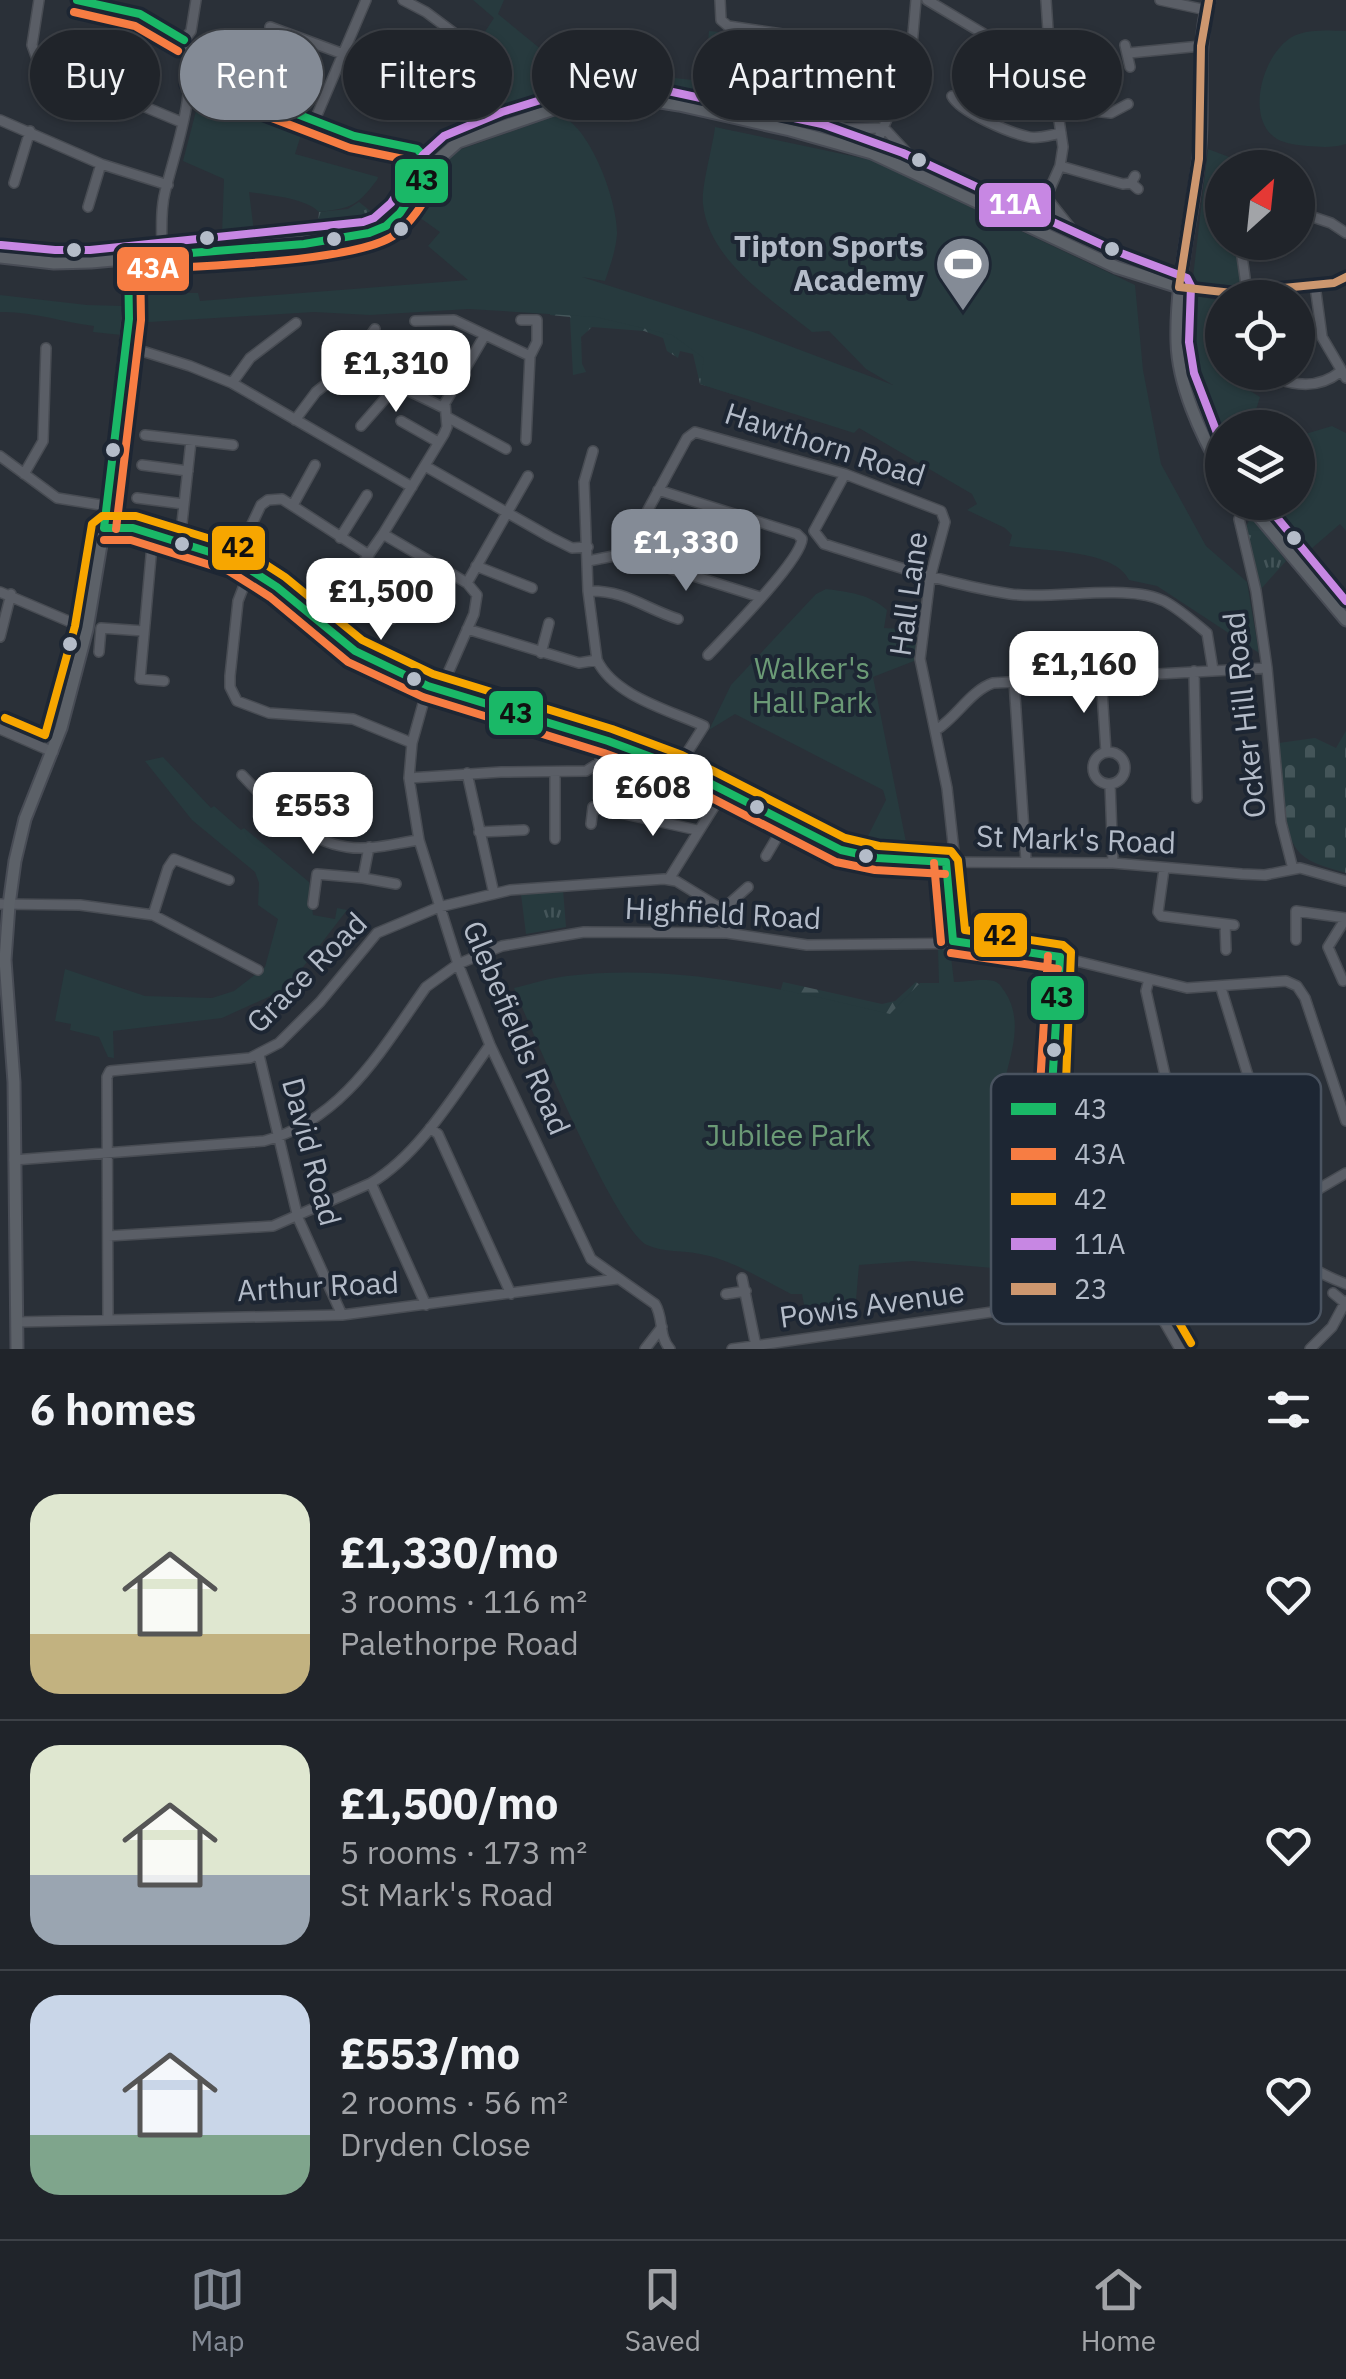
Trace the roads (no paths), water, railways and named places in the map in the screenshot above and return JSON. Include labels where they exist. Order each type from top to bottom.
[{"type":"main road","points":[[1205,433],[1177,346],[1180,287],[1201,139],[1200,46],[1207,5]]},
{"type":"main road","points":[[0,257],[54,263],[336,239],[375,232],[393,220],[432,165],[458,142],[571,103],[620,97],[726,115],[872,153],[1116,267],[1180,287]]},
{"type":"main road","points":[[17,1349],[5,904],[25,819],[53,752],[110,528],[107,506],[131,296],[128,258]]},
{"type":"main road","points":[[1262,520],[1346,620]]},
{"type":"street","points":[[39,0],[32,45],[38,62],[181,122],[165,196],[162,254]]},
{"type":"street","points":[[77,0],[140,14],[180,38]]},
{"type":"street","points":[[190,30],[196,0]]},
{"type":"street","points":[[353,30],[366,0]]},
{"type":"street","points":[[403,0],[450,30]]},
{"type":"street","points":[[720,0],[720,20],[728,26],[755,30]]},
{"type":"street","points":[[914,30],[917,0]]},
{"type":"street","points":[[926,0],[976,30]]},
{"type":"street","points":[[1046,0],[1048,30]]},
{"type":"street","points":[[1160,0],[1207,5]]},
{"type":"street","points":[[270,27],[343,55],[314,122]]},
{"type":"street","points":[[1130,67],[1127,49],[1200,46]]},
{"type":"street","points":[[1122,107],[1128,104]]},
{"type":"street","points":[[0,120],[101,164],[168,185]]},
{"type":"street","points":[[309,120],[370,140],[417,149],[424,152],[432,165]]},
{"type":"street","points":[[809,120],[846,129],[884,128],[910,156],[1004,201],[1046,197]]},
{"type":"street","points":[[872,153],[887,120]]},
{"type":"street","points":[[988,120],[1034,138],[1061,134]]},
{"type":"street","points":[[1033,227],[1060,166],[1059,120]]},
{"type":"street","points":[[14,182],[30,131]]},
{"type":"street","points":[[88,207],[101,164]]},
{"type":"street","points":[[1060,166],[1135,182]]},
{"type":"street","points":[[1046,197],[1073,232],[1131,258]]},
{"type":"street","points":[[1315,218],[1346,234]]},
{"type":"street","points":[[1315,385],[1343,375],[1322,337],[1315,285],[1346,278]]},
{"type":"street","points":[[1180,287],[1205,291]]},
{"type":"street","points":[[415,321],[454,320],[530,356]]},
{"type":"street","points":[[521,320],[537,320],[536,342],[530,356],[526,440]]},
{"type":"street","points":[[232,383],[250,358],[296,323]]},
{"type":"street","points":[[295,420],[316,392],[357,357],[375,328]]},
{"type":"street","points":[[320,625],[425,466],[447,426],[445,412],[486,336]]},
{"type":"street","points":[[126,346],[232,383],[412,487]]},
{"type":"street","points":[[24,474],[42,441],[46,348]]},
{"type":"street","points":[[357,357],[506,450]]},
{"type":"street","points":[[361,426],[397,385]]},
{"type":"street","points":[[404,427],[438,442]]},
{"type":"street","name":"Hawthorn Road","points":[[658,490],[692,433],[701,432],[845,474],[941,512]]},
{"type":"street","points":[[145,436],[233,445]]},
{"type":"street","points":[[180,541],[191,441]]},
{"type":"street","points":[[593,451],[584,482],[588,591],[596,660],[620,686],[704,726],[678,768]]},
{"type":"street","points":[[0,456],[65,502],[107,506]]},
{"type":"street","points":[[292,505],[315,465]]},
{"type":"street","points":[[142,466],[188,471]]},
{"type":"street","points":[[425,466],[572,548],[588,547]]},
{"type":"street","points":[[845,474],[814,531],[824,544],[930,578],[1030,596],[1133,593],[1154,597],[1208,633],[1214,670]]},
{"type":"street","points":[[466,583],[528,476]]},
{"type":"street","points":[[624,554],[658,490],[797,534],[802,539],[801,549],[708,655]]},
{"type":"street","points":[[340,538],[366,495]]},
{"type":"street","points":[[138,498],[184,504]]},
{"type":"street","points":[[234,560],[261,505],[282,499],[368,555]]},
{"type":"street","name":"Hall Lane","points":[[941,512],[944,522],[930,578],[920,665],[936,730],[950,862],[953,941]]},
{"type":"street","name":"Ocker Hill Road","points":[[1239,520],[1256,591],[1281,822],[1293,869]]},
{"type":"street","name":"St Mark's Road","points":[[110,528],[126,527],[234,560],[277,587],[320,625],[372,660],[428,686],[678,768],[841,850],[877,858],[950,862],[1113,864],[1265,874],[1293,869]]},
{"type":"street","points":[[153,534],[140,679],[164,681]]},
{"type":"street","points":[[383,534],[466,583],[478,595],[478,604],[441,689]]},
{"type":"street","points":[[588,561],[624,554],[760,597]]},
{"type":"street","points":[[392,619],[426,559]]},
{"type":"street","points":[[476,566],[532,588]]},
{"type":"street","points":[[250,570],[238,601],[230,688],[237,701],[269,713],[353,719],[412,743]]},
{"type":"street","points":[[588,591],[628,595],[678,618]]},
{"type":"street","points":[[0,592],[87,629]]},
{"type":"street","points":[[0,637],[12,594]]},
{"type":"street","points":[[541,652],[549,623]]},
{"type":"street","points":[[99,652],[101,628],[144,631]]},
{"type":"street","points":[[467,629],[579,663],[596,660]]},
{"type":"street","points":[[936,730],[983,687],[1014,681],[1267,668]]},
{"type":"street","points":[[1194,671],[1197,798]]},
{"type":"street","points":[[1101,676],[1106,752]]},
{"type":"street","points":[[1014,681],[1026,861]]},
{"type":"street","name":"Glebefields Road","points":[[428,686],[412,743],[409,778],[418,840],[458,964],[490,1045],[597,1266]]},
{"type":"street","points":[[0,729],[53,752]]},
{"type":"street","points":[[409,778],[590,770],[599,763],[608,742]]},
{"type":"street","points":[[1106,752],[1118,756],[1124,767],[1121,779],[1110,784],[1096,778],[1092,770],[1094,762],[1106,752]]},
{"type":"street","points":[[555,772],[555,839]]},
{"type":"street","points":[[467,773],[494,894]]},
{"type":"street","points":[[242,776],[270,806],[309,832],[346,847],[418,840]]},
{"type":"street","points":[[1110,784],[1113,864]]},
{"type":"street","points":[[725,789],[670,879],[717,906],[727,934]]},
{"type":"street","points":[[592,824],[592,807],[698,830]]},
{"type":"street","points":[[766,856],[786,822]]},
{"type":"street","points":[[478,832],[524,830]]},
{"type":"street","points":[[363,878],[369,847]]},
{"type":"street","points":[[154,915],[174,859],[229,880]]},
{"type":"street","points":[[1164,869],[1160,916],[1230,924],[1226,950]]},
{"type":"street","points":[[1293,869],[1309,869],[1346,881]]},
{"type":"street","points":[[314,904],[317,874],[396,884]]},
{"type":"street","name":"Grace Road","points":[[108,1152],[110,1071],[259,1055],[279,1043],[320,1002],[378,933],[439,907],[494,894],[670,879]]},
{"type":"street","points":[[721,911],[748,887]]},
{"type":"street","points":[[5,904],[80,905],[154,915],[258,970]]},
{"type":"street","points":[[1296,940],[1296,911],[1346,918],[1328,947],[1343,977]]},
{"type":"street","name":"Highfield Road","points":[[14,1160],[264,1141],[278,1136],[318,1116],[352,1089],[426,988],[458,964],[502,946],[584,932],[727,934],[807,945],[953,941],[1060,957],[1188,988],[1286,981],[1297,986],[1305,998],[1346,1121]]},
{"type":"street","points":[[1053,1074],[1060,957]]},
{"type":"street","points":[[1150,979],[1146,991],[1165,1074]]},
{"type":"street","points":[[1221,988],[1248,1074]]},
{"type":"street","points":[[108,1236],[273,1226],[371,1183],[430,1128],[490,1045]]},
{"type":"street","name":"David Road","points":[[259,1055],[298,1218],[342,1316]]},
{"type":"street","points":[[430,1128],[438,1134],[512,1294]]},
{"type":"street","points":[[108,1152],[108,1319]]},
{"type":"street","name":"Powis Avenue","points":[[1321,1188],[1346,1173]]},
{"type":"street","points":[[371,1183],[426,1305]]},
{"type":"street","points":[[588,1283],[597,1266],[655,1304],[662,1338],[670,1349]]},
{"type":"street","points":[[1321,1275],[1346,1284]]},
{"type":"street","points":[[742,1278],[756,1346]]},
{"type":"street","name":"Arthur Road","points":[[17,1322],[342,1316],[620,1279]]},
{"type":"street","points":[[726,1294],[746,1292]]},
{"type":"street","points":[[1310,1349],[1332,1327],[1346,1302],[1333,1294]]},
{"type":"street","name":"Powis Avenue","points":[[732,1349],[991,1312]]},
{"type":"street","points":[[1165,1324],[1178,1348]]},
{"type":"street","points":[[645,1349],[662,1327]]},
{"type":"street","points":[[814,1338],[820,1349]]},
{"type":"place","name":"Tipton Sports Academy","points":[[963,313]]},
{"type":"park label","name":"Walker's Hall Park","points":[[812,686]]},
{"type":"park label","name":"Jubilee Park","points":[[788,1136]]}]
